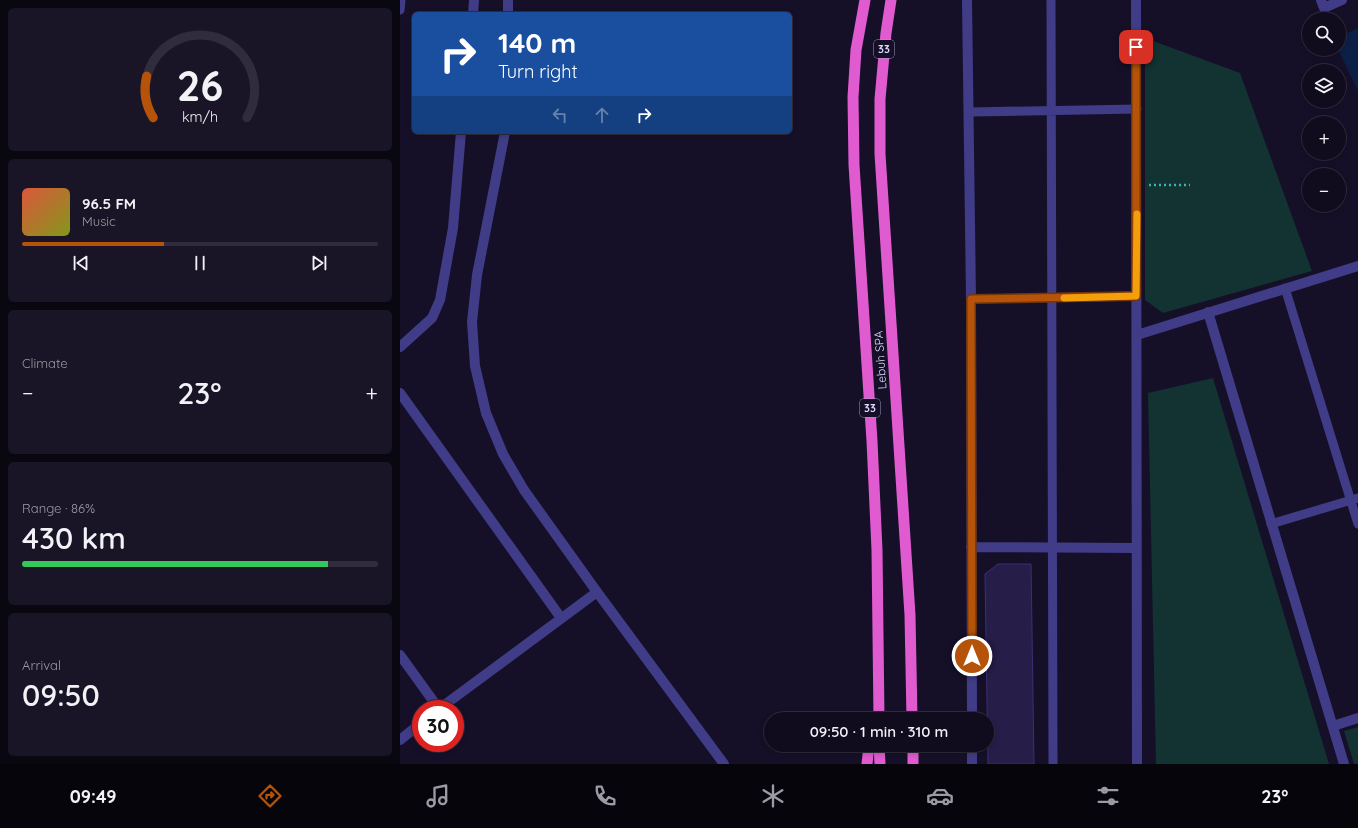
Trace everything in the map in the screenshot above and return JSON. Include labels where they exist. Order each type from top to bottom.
[{"type":"highway","name":"Lebuh SPA","points":[[865,0],[856,50],[853,97],[854,165],[878,550],[877,660],[879,712]]},
{"type":"highway","name":"Lebuh SPA","points":[[891,0],[886,33],[880,99],[880,154],[909,600],[912,712]]},
{"type":"highway","points":[[872,712],[877,660]]},
{"type":"highway","points":[[866,764],[867,752]]},
{"type":"highway","points":[[879,752],[880,764]]},
{"type":"highway","points":[[913,752],[913,764]]},
{"type":"street","points":[[473,12],[474,0]]},
{"type":"street","points":[[508,0],[508,12]]},
{"type":"street","points":[[967,0],[971,299],[972,712]]},
{"type":"street","points":[[1136,0],[1137,335],[1135,548],[1137,764]]},
{"type":"street","points":[[1321,0],[1324,8],[1342,0]]},
{"type":"street","points":[[400,347],[432,318],[440,300],[453,228],[460,134]]},
{"type":"street","points":[[505,134],[477,275],[472,322],[475,366],[486,413],[503,454],[524,490],[724,764]]},
{"type":"street","points":[[1137,335],[1358,266]]},
{"type":"street","points":[[1208,312],[1344,764]]},
{"type":"street","points":[[400,393],[561,618]]},
{"type":"street","points":[[971,547],[1135,548]]},
{"type":"street","points":[[451,700],[597,592]]},
{"type":"street","points":[[400,655],[432,700]]},
{"type":"street","points":[[1333,726],[1358,718]]},
{"type":"street","points":[[400,740],[412,730]]},
{"type":"street","points":[[972,752],[972,764]]},
{"type":"lane","points":[[400,10],[401,0]]},
{"type":"lane","points":[[1051,0],[1053,764]]},
{"type":"lane","points":[[969,112],[1137,109]]},
{"type":"lane","points":[[1285,288],[1354,500],[1358,524]]},
{"type":"lane","points":[[971,299],[1136,296]]},
{"type":"lane","points":[[1271,524],[1354,500]]},
{"type":"path","points":[[1137,184],[1190,186]]},
{"type":"green space","points":[[1145,38],[1240,73],[1312,271],[1163,313],[1145,300]]},
{"type":"green space","points":[[1213,378],[1329,764],[1156,764],[1148,393]]},
{"type":"green space","points":[[1358,727],[1358,764],[1354,764],[1344,731]]},
{"type":"water","points":[[1358,28],[1358,91],[1341,56],[1346,56],[1346,34]]},
{"type":"building","points":[[998,564],[1031,564],[1034,764],[988,764],[988,752],[994,752],[994,712],[987,712],[985,574]]},
{"type":"slow traffic","points":[[1064,298],[1136,296],[1137,214]]},
{"type":"route","points":[[972,656],[971,299],[1136,296],[1136,47]]}]
